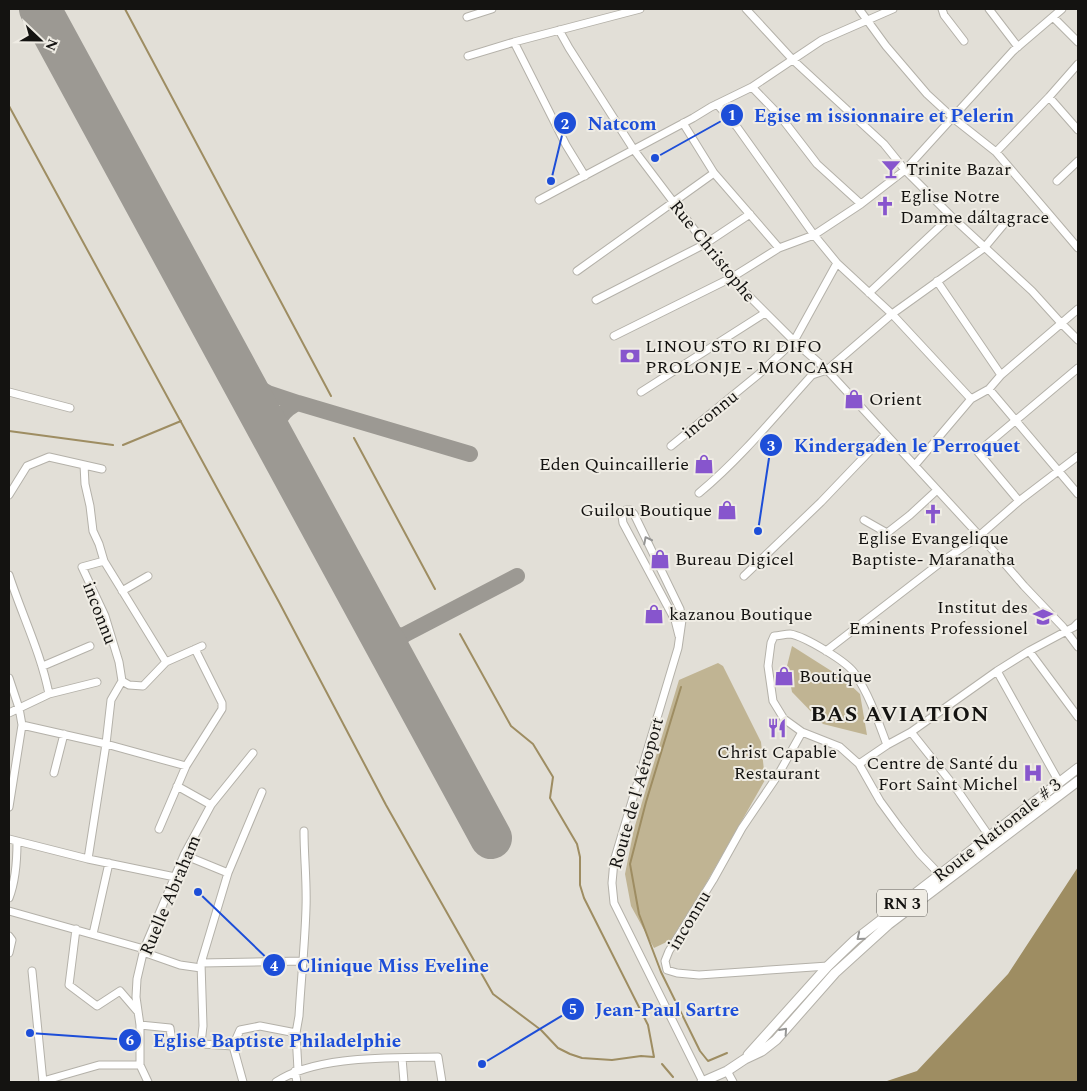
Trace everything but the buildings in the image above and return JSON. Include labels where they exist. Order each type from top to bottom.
[{"type":"main road","name":"Route Nationale # 3","points":[[703,1082],[762,1050],[776,1040],[834,973],[861,948],[989,836],[1078,768]]},
{"type":"main road","name":"Route Nationale # 3","points":[[745,1059],[828,966],[855,940],[1042,810],[1078,781]]},
{"type":"main road","points":[[1035,800],[1042,810]]},
{"type":"street","points":[[467,17],[492,9]]},
{"type":"street","points":[[468,56],[640,9]]},
{"type":"street","points":[[746,9],[793,60],[884,144],[906,170],[951,216],[1032,291],[1060,324],[1078,340]]},
{"type":"street","points":[[859,9],[927,94],[953,118],[996,152],[1078,248]]},
{"type":"street","points":[[539,200],[714,105],[752,87],[822,40],[893,9]]},
{"type":"street","points":[[942,9],[944,16],[964,41]]},
{"type":"street","points":[[989,9],[1018,48]]},
{"type":"street","points":[[614,336],[731,278],[779,248],[814,235],[860,204],[906,170],[1018,48],[1062,9]]},
{"type":"street","points":[[1053,17],[1078,42]]},
{"type":"street","name":"Rue Christophe","points":[[559,30],[634,150],[731,278],[794,341],[827,370],[1066,631],[1078,647]]},
{"type":"street","points":[[514,42],[566,145],[585,176]]},
{"type":"street","points":[[996,152],[1078,64]]},
{"type":"street","points":[[752,87],[780,116],[816,164],[860,204]]},
{"type":"street","points":[[1049,97],[1078,130]]},
{"type":"street","points":[[714,105],[737,127],[814,235],[837,263],[892,314],[971,399]]},
{"type":"street","points":[[683,123],[714,173],[779,248]]},
{"type":"street","points":[[1057,181],[1078,161]]},
{"type":"street","points":[[577,271],[714,173]]},
{"type":"street","points":[[596,300],[705,244],[750,214]]},
{"type":"street","points":[[869,293],[951,216]]},
{"type":"street","points":[[699,494],[743,453],[812,376],[827,370],[892,314],[984,248],[1004,224]]},
{"type":"street","name":"inconnu","points":[[671,446],[759,374],[794,341],[837,263]]},
{"type":"street","points":[[938,281],[1001,375]]},
{"type":"street","points":[[915,465],[971,399],[989,388],[1001,375],[1078,309]]},
{"type":"street","points":[[641,392],[765,313]]},
{"type":"street","points":[[1019,501],[978,452],[1078,368]]},
{"type":"street","points":[[989,388],[1078,494]]},
{"type":"street","points":[[9,392],[70,408]]},
{"type":"street","points":[[744,576],[821,502],[886,434]]},
{"type":"street","points":[[826,651],[940,563],[979,536],[1019,501],[1078,456]]},
{"type":"street","points":[[9,495],[26,466],[49,457],[102,469]]},
{"type":"street","name":"inconnu","points":[[84,465],[85,484],[93,531],[104,561],[166,662]]},
{"type":"street","points":[[864,520],[887,533],[910,516],[936,491]]},
{"type":"street","name":"Route de l'Aéroport","points":[[679,636],[676,620],[624,523],[622,516],[626,510],[630,510],[634,514],[680,609],[682,620],[678,648],[614,861],[612,883],[614,903],[703,1082]]},
{"type":"street","name":"inconnu","points":[[104,561],[82,568],[105,616],[122,681]]},
{"type":"street","points":[[9,575],[43,666],[50,694]]},
{"type":"street","name":"inconnu","points":[[122,591],[148,576]]},
{"type":"street","points":[[859,764],[887,745],[911,732],[1029,651],[1078,623]]},
{"type":"street","points":[[887,745],[868,696],[854,672],[826,651],[806,640],[789,634],[774,636],[771,643],[768,666],[773,701],[784,719],[802,732],[840,747],[859,764],[880,801],[920,854],[942,878]]},
{"type":"street","name":"inconnu","points":[[43,666],[90,646]]},
{"type":"street","points":[[88,859],[106,744],[110,700],[122,681],[129,685],[143,686],[166,662],[198,647],[222,703],[222,709],[186,766],[159,829]]},
{"type":"street","points":[[1029,651],[1078,717]]},
{"type":"street","points":[[998,671],[1059,782]]},
{"type":"street","points":[[9,678],[19,708],[22,725],[9,807]]},
{"type":"street","points":[[9,712],[50,694],[97,682]]},
{"type":"street","points":[[22,725],[106,744],[186,766]]},
{"type":"street","name":"inconnu","points":[[802,732],[778,775],[742,828],[714,880],[669,952],[665,966],[667,970],[677,973],[699,975],[828,966]]},
{"type":"street","points":[[911,732],[958,791],[989,836]]},
{"type":"street","points":[[54,773],[64,734]]},
{"type":"street","name":"Ruelle Abraham","points":[[148,1082],[140,1065],[140,1025],[136,996],[137,979],[144,950],[184,855],[210,805],[253,753]]},
{"type":"street","points":[[177,786],[210,805]]},
{"type":"street","points":[[201,1043],[203,1026],[201,965],[228,872],[262,792]]},
{"type":"street","points":[[297,1082],[296,1033],[299,1016],[307,875],[304,855],[304,831]]},
{"type":"street","points":[[9,839],[88,859],[175,877]]},
{"type":"street","points":[[9,898],[16,868],[17,842]]},
{"type":"street","points":[[184,855],[228,872]]},
{"type":"street","points":[[93,934],[109,863]]},
{"type":"street","points":[[9,911],[144,950],[180,965],[302,961]]},
{"type":"street","points":[[76,930],[69,985],[97,1006],[120,991],[138,1013]]},
{"type":"street","points":[[9,936],[12,940],[9,953]]},
{"type":"street","points":[[32,971],[43,1081],[99,1065],[140,1065]]},
{"type":"street","points":[[140,1025],[170,1028],[172,1042],[232,1046]]},
{"type":"street","points":[[243,1082],[232,1046],[240,1030],[260,1026],[296,1033]]},
{"type":"street","points":[[276,1082],[296,1071],[348,1061],[438,1057],[442,1082]]},
{"type":"street","points":[[402,1058],[404,1082]]},
{"type":"street","points":[[727,1070],[733,1082]]},
{"type":"shaded area","points":[[792,646],[844,679],[860,694],[867,735],[823,724],[792,692],[787,666]]},
{"type":"shaded area","points":[[718,663],[723,666],[761,742],[765,780],[675,938],[654,948],[631,906],[625,874],[634,829],[679,680]]},
{"type":"shaded area","points":[[1078,867],[1078,1082],[884,1082],[917,1071],[1008,974]]},
{"type":"waterway","points":[[125,9],[331,396]]},
{"type":"waterway","points":[[9,106],[279,602],[386,805],[493,994],[541,1030],[558,1048],[570,1054],[582,1058],[612,1060],[641,1056],[654,1057],[648,1025],[584,898],[580,885],[580,857],[577,844],[550,798],[553,777],[533,744],[511,726],[460,634]]},
{"type":"waterway","points":[[123,445],[181,421]]},
{"type":"waterway","points":[[9,431],[113,445]]},
{"type":"waterway","points":[[354,438],[435,589]]},
{"type":"waterway","points":[[681,687],[646,802],[630,864],[639,914],[661,972],[700,1051],[708,1061],[727,1053]]},
{"type":"waterway","points":[[662,1064],[673,1077]]},
{"type":"taxiway","points":[[241,378],[268,393],[298,403],[470,454]]},
{"type":"taxiway","points":[[274,439],[276,427],[281,417],[288,409],[298,403]]},
{"type":"taxiway","points":[[396,662],[396,644],[404,635],[517,576]]},
{"type":"taxiway","points":[[376,627],[390,636],[404,635]]},
{"type":"runway","points":[[40,9],[491,838]]},
{"type":"place","name":"Egise m issionnaire et Pelerin","points":[[655,158]]},
{"type":"place","name":"Trinite Bazar","points":[[891,169]]},
{"type":"place","name":"Natcom","points":[[551,181]]},
{"type":"place","name":"Eglise Notre Damme dáltagrace","points":[[885,206]]},
{"type":"place","name":"LINOU STO RI DIFO PROLONJE - MONCASH","points":[[630,356]]},
{"type":"place","name":"Orient","points":[[854,399]]},
{"type":"place","name":"Eden Quincaillerie","points":[[704,464]]},
{"type":"place","name":"Guilou Boutique","points":[[727,510]]},
{"type":"place","name":"Eglise Evangelique Baptiste- Maranatha","points":[[933,514]]},
{"type":"place","name":"Kindergaden le Perroquet","points":[[758,531]]},
{"type":"place","name":"Bureau Digicel","points":[[660,559]]},
{"type":"place","name":"kazanou Boutique","points":[[654,614]]},
{"type":"place","name":"Institut des Eminents Professionel","points":[[1043,617]]},
{"type":"place","name":"Boutique","points":[[784,676]]},
{"type":"place","name":"Christ Capable Restaurant","points":[[777,728]]},
{"type":"place","name":"Centre de Santé du Fort Saint Michel","points":[[1033,773]]},
{"type":"place","name":"Clinique Miss Eveline","points":[[198,892]]},
{"type":"place","name":"Eglise Baptiste Philadelphie","points":[[30,1033]]},
{"type":"place","name":"Jean-Paul Sartre","points":[[482,1064]]},
{"type":"district","name":"BAS AVIATION","points":[[900,713]]}]
